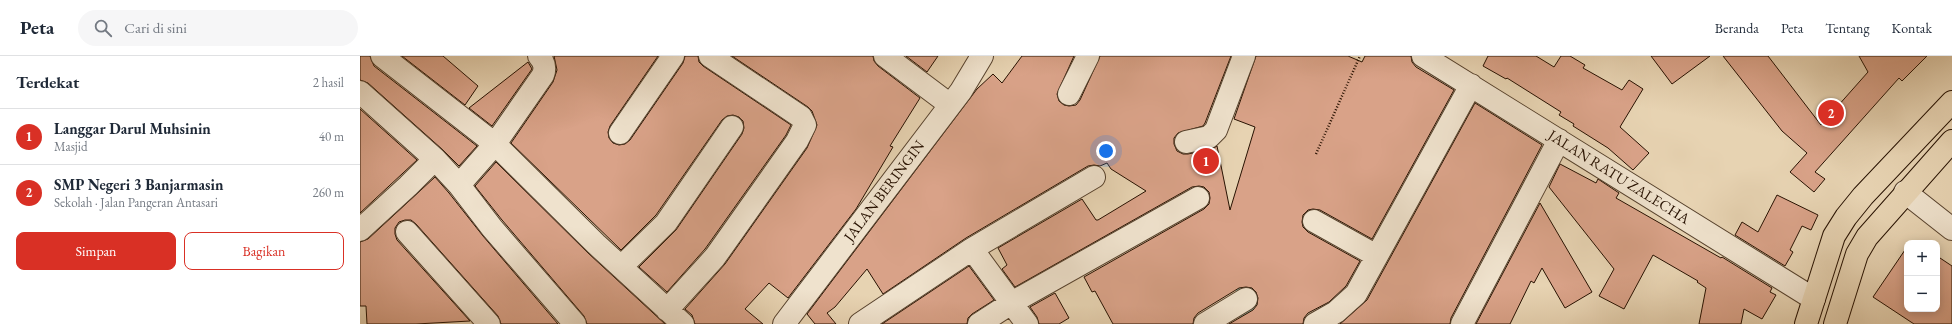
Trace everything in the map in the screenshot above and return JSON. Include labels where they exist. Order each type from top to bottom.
[{"type":"highway","points":[[1806,324],[1834,236],[1846,217],[1863,196],[1952,102]]},
{"type":"highway","points":[[1835,324],[1857,254],[1862,245],[1874,228],[1905,192],[1952,141]]},
{"type":"street","points":[[382,56],[496,144],[622,267],[684,324]]},
{"type":"street","points":[[459,185],[496,144],[543,74],[545,70],[544,63],[539,56]]},
{"type":"street","points":[[620,133],[673,56]]},
{"type":"street","points":[[667,310],[715,257],[797,141],[805,125],[801,118],[710,56]]},
{"type":"street","points":[[885,56],[949,104]]},
{"type":"street","name":"JALAN BERINGIN","points":[[784,324],[949,104],[961,91],[982,56]]},
{"type":"street","points":[[1069,94],[1088,56]]},
{"type":"street","points":[[1186,142],[1209,137],[1216,130],[1244,56]]},
{"type":"street","name":"JALAN RATU ZALECHA","points":[[1423,56],[1814,298]]},
{"type":"street","points":[[1315,324],[1336,312],[1349,302],[1362,286],[1470,85]]},
{"type":"street","points":[[360,92],[435,159],[459,185],[492,228],[575,324]]},
{"type":"street","points":[[622,267],[666,223],[732,126]]},
{"type":"street","points":[[1462,324],[1559,140]]},
{"type":"street","points":[[360,230],[435,159]]},
{"type":"street","points":[[860,324],[972,249],[1094,177]]},
{"type":"street","points":[[1905,192],[1952,229]]},
{"type":"street","points":[[979,324],[1013,302],[1198,198]]},
{"type":"street","points":[[1314,221],[1377,256]]},
{"type":"street","points":[[407,232],[489,324]]},
{"type":"street","points":[[972,249],[1028,324]]},
{"type":"street","points":[[1205,324],[1246,299]]},
{"type":"path","points":[[1316,154],[1360,56]]},
{"type":"building","points":[[360,56],[370,56],[374,66],[477,146],[459,166],[368,83],[360,80]]},
{"type":"building","points":[[402,56],[443,56],[478,86],[465,105]]},
{"type":"building","points":[[554,56],[658,56],[610,126],[608,132],[609,138],[613,143],[619,145],[625,144],[630,140],[683,63],[685,56],[698,56],[699,62],[703,66],[791,125],[786,135],[705,249],[667,292],[639,267],[676,230],[742,134],[744,128],[743,121],[739,117],[733,115],[727,116],[722,120],[656,215],[621,250],[511,143],[553,82],[557,70]]},
{"type":"building","points":[[732,56],[873,56],[874,61],[878,66],[920,98],[890,146],[893,147],[856,209],[788,298],[769,283],[745,309],[763,324],[695,324],[692,315],[685,309],[725,264],[807,148],[817,125],[812,111],[808,107]]},
{"type":"building","points":[[906,56],[938,56],[927,72]]},
{"type":"building","points":[[1022,56],[1074,56],[1057,94],[1059,101],[1064,105],[1069,106],[1076,105],[1080,100],[1100,56],[1231,56],[1203,126],[1178,133],[1174,138],[1174,144],[1177,151],[1183,154],[1212,149],[1217,146],[1230,210],[1255,127],[1234,119],[1256,56],[1348,56],[1362,62],[1365,56],[1411,56],[1412,62],[1416,67],[1454,90],[1372,239],[1320,210],[1308,210],[1303,215],[1303,227],[1308,232],[1360,261],[1346,286],[1329,302],[1308,313],[1304,318],[1303,324],[1229,324],[1253,310],[1257,305],[1258,298],[1256,292],[1252,288],[1246,287],[1239,288],[1198,313],[1194,318],[1193,324],[1113,324],[1095,291],[1092,292],[1084,277],[1204,209],[1209,204],[1209,192],[1204,187],[1199,186],[1192,187],[1015,287],[1002,269],[1007,265],[998,248],[1082,199],[1096,220],[1098,220],[1146,191],[1111,169],[1107,163],[1100,166],[1088,166],[966,238],[883,294],[867,269],[835,307],[827,313],[836,324],[815,324],[807,314],[977,89],[993,74],[1002,83]]},
{"type":"building","points":[[1488,56],[1536,56],[1554,67],[1561,56],[1570,56],[1585,65],[1583,68],[1622,90],[1629,80],[1643,89],[1620,127],[1649,153],[1633,170],[1608,148],[1573,126],[1574,124],[1559,115],[1561,112],[1507,78],[1506,79],[1483,66]]},
{"type":"building","points":[[1651,56],[1710,56],[1672,84]]},
{"type":"building","points":[[1723,56],[1768,56],[1821,125],[1868,72],[1859,56],[1927,56],[1902,81],[1899,78],[1815,172],[1825,179],[1814,192],[1790,172],[1807,153],[1782,131]]},
{"type":"building","points":[[528,62],[532,69],[492,126],[469,108]]},
{"type":"building","points":[[1475,103],[1542,145],[1451,318],[1450,324],[1340,324],[1367,300]]},
{"type":"building","points":[[360,109],[417,160],[360,213]]},
{"type":"building","points":[[496,162],[588,253],[665,324],[587,324],[584,316],[475,186]]},
{"type":"building","points":[[1560,164],[1596,183],[1598,179],[1619,193],[1616,198],[1721,258],[1722,257],[1772,288],[1770,292],[1776,295],[1762,319],[1744,309],[1741,324],[1699,324],[1706,288],[1697,282],[1698,281],[1653,255],[1624,309],[1599,296],[1614,269],[1549,187]]},
{"type":"building","points":[[435,177],[558,324],[501,324],[498,316],[416,224],[411,220],[405,220],[399,222],[395,228],[397,240],[470,321],[416,324],[367,324],[366,306],[360,306],[360,242],[368,239]]},
{"type":"building","points":[[1777,195],[1818,215],[1811,230],[1802,226],[1790,250],[1793,252],[1785,266],[1735,235],[1742,222],[1758,232]]},
{"type":"building","points":[[1540,203],[1592,292],[1565,308],[1542,268],[1534,283],[1531,281],[1510,324],[1476,324]]},
{"type":"building","points":[[1904,251],[1904,312],[1940,312],[1940,258],[1952,266],[1952,324],[1914,324],[1873,297]]},
{"type":"building","points":[[969,266],[994,300],[972,314],[968,318],[967,324],[882,324]]},
{"type":"building","points":[[1055,293],[1069,318],[1059,324],[1039,324],[1037,317],[1030,307]]},
{"type":"waterway","points":[[1248,247],[1257,324]]},
{"type":"place","name":"SMP Negeri 3 Banjarmasin","points":[[1831,113]]},
{"type":"place","name":"Langgar Darul Muhsinin","points":[[1206,161]]}]
